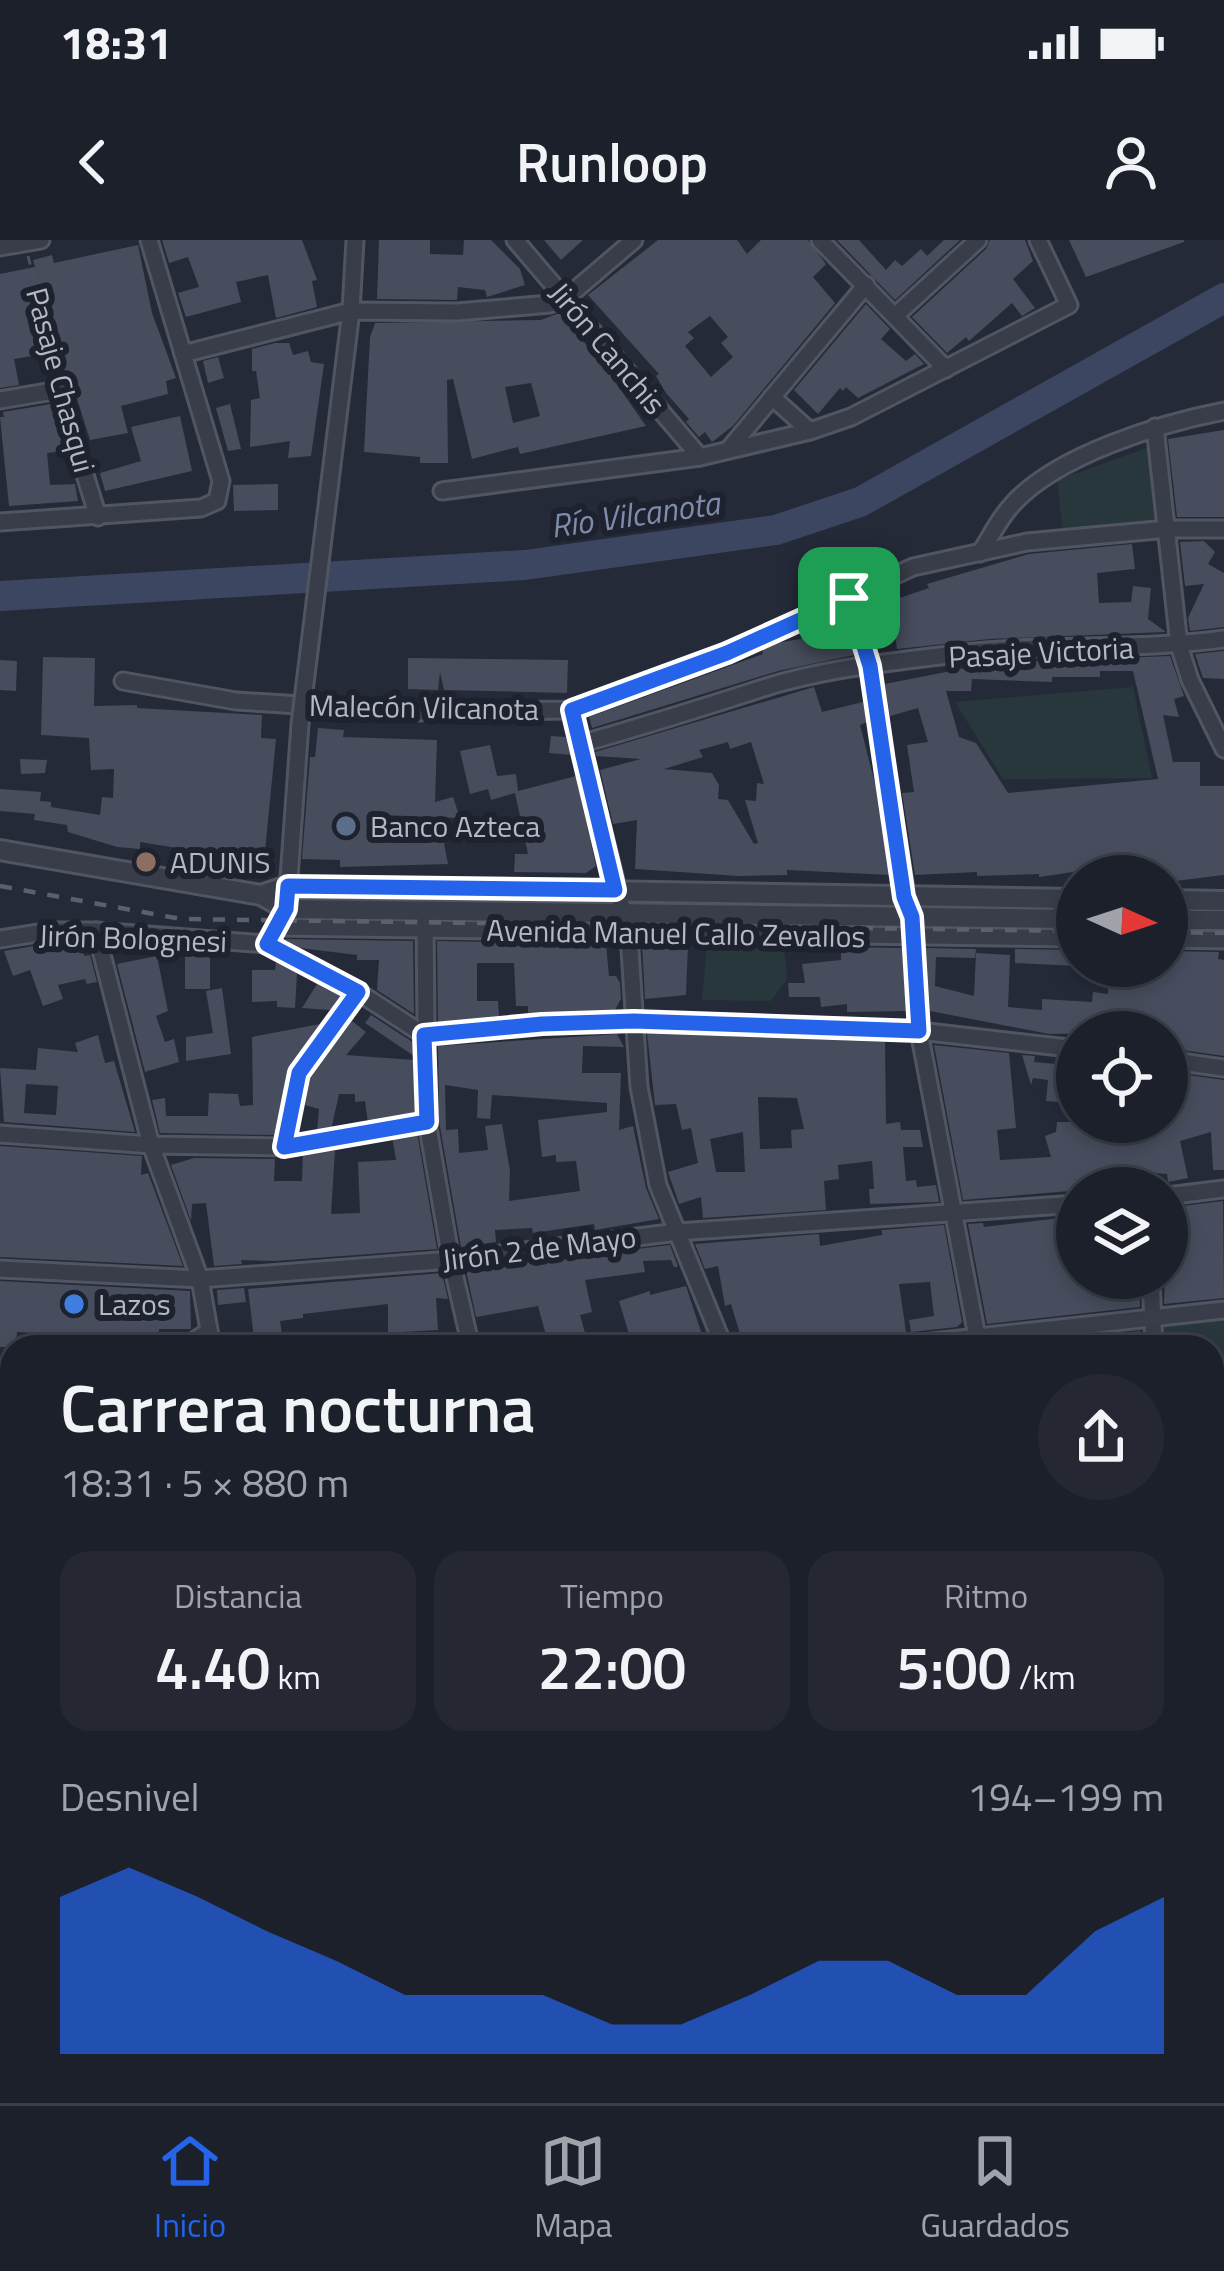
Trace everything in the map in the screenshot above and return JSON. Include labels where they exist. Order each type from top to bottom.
[{"type":"street","points":[[0,522],[201,508],[217,501],[221,481],[149,240]]},
{"type":"street","points":[[355,240],[351,311],[300,724],[286,909],[267,944],[358,992],[424,1035],[634,1021],[919,1031],[1056,1047]]},
{"type":"street","name":"Jirón Canchis","points":[[514,240],[700,457]]},
{"type":"street","points":[[183,354],[351,311],[457,312],[550,304],[566,298],[634,240]]},
{"type":"street","points":[[820,240],[946,369]]},
{"type":"street","points":[[896,315],[978,240]]},
{"type":"street","points":[[442,491],[700,457],[850,417],[1069,304],[1038,240]]},
{"type":"street","points":[[0,247],[33,241]]},
{"type":"street","points":[[728,450],[866,286]]},
{"type":"street","points":[[0,400],[59,390]]},
{"type":"street","name":"Pasaje Chasqui","points":[[59,390],[98,517]]},
{"type":"street","points":[[772,397],[810,431]]},
{"type":"street","points":[[980,553],[1012,504],[1064,467],[1155,427],[1224,411]]},
{"type":"street","points":[[1155,427],[1179,645],[1190,680],[1224,749]]},
{"type":"street","name":"Malecón Vilcanota","points":[[123,682],[236,701],[411,712],[572,710],[727,653],[913,567],[1027,542],[1224,529]]},
{"type":"street","points":[[849,598],[870,666],[912,926],[919,1031],[978,1335]]},
{"type":"street","name":"Pasaje Victoria","points":[[580,744],[759,689],[870,666],[963,653],[1224,639]]},
{"type":"street","points":[[572,710],[629,934],[640,1087],[658,1185],[719,1335]]},
{"type":"street","name":"Avenida Manuel Callo Zevallos","points":[[0,850],[261,895],[286,909],[629,934],[1056,920]]},
{"type":"street","name":"Avenida Manuel Callo Zevallos","points":[[261,895],[288,886],[1056,899]]},
{"type":"street","points":[[431,888],[424,1035],[427,1122],[468,1335]]},
{"type":"street","points":[[1188,900],[1224,901]]},
{"type":"street","name":"Avenida Manuel Callo Zevallos","points":[[275,927],[622,913],[1056,936]]},
{"type":"street","points":[[1188,920],[1224,920]]},
{"type":"street","name":"Jirón Bolognesi","points":[[0,940],[51,931],[96,931],[267,944]]},
{"type":"street","points":[[96,931],[151,1145],[200,1279],[209,1335]]},
{"type":"street","points":[[1188,939],[1224,940]]},
{"type":"street","points":[[0,1133],[151,1145],[284,1147],[299,1073],[358,992]]},
{"type":"street","points":[[1188,1063],[1224,1068]]},
{"type":"street","points":[[1188,1193],[1224,1189]]},
{"type":"street","name":"Jirón 2 de Mayo","points":[[0,1270],[200,1279],[451,1260],[678,1232],[1056,1205]]},
{"type":"street","points":[[1151,1299],[1153,1335]]},
{"type":"street","points":[[1031,1335],[1224,1310]]},
{"type":"lane","points":[[284,1147],[427,1122]]},
{"type":"path","name":"Pasaje Chasqui","points":[[33,241],[59,390]]},
{"type":"shaded area","points":[[1147,448],[1160,524],[1063,536],[1057,480]]},
{"type":"shaded area","points":[[1133,687],[1152,778],[1003,779],[955,702]]},
{"type":"shaded area","points":[[707,944],[784,945],[787,979],[771,1001],[702,1000]]},
{"type":"shaded area","points":[[1224,1318],[1224,1335],[1163,1335],[1162,1327]]},
{"type":"building","points":[[162,240],[302,240],[317,280],[312,281],[317,307],[276,318],[268,275],[236,282],[241,302],[186,317],[178,293],[199,287],[188,257],[169,263]]},
{"type":"building","points":[[379,240],[430,240],[430,254],[463,255],[464,240],[491,240],[520,269],[525,285],[487,297],[485,290],[458,287],[457,300],[377,299]]},
{"type":"building","points":[[544,240],[583,240],[561,260]]},
{"type":"building","points":[[658,240],[737,240],[747,254],[761,240],[808,240],[826,264],[813,277],[835,303],[733,426],[712,442],[705,432],[699,437],[686,422],[689,419],[666,393],[659,374],[588,295]],"holes":[[[710,316],[728,337],[721,343],[733,357],[711,377],[685,346],[694,338],[688,332]]]},
{"type":"building","points":[[837,240],[859,240],[886,270],[895,260],[902,266],[921,249],[927,256],[944,240],[960,240],[895,300]]},
{"type":"building","points":[[990,240],[1025,240],[1033,261],[1013,279],[1035,308],[1022,316],[1012,303],[969,341],[966,337],[947,353],[912,317]]},
{"type":"building","points":[[1069,240],[1184,240],[1184,242],[1086,277]]},
{"type":"building","points":[[138,245],[152,313],[176,378],[166,381],[168,394],[121,406],[128,433],[90,440],[68,370],[63,372],[57,352],[14,359],[19,385],[0,388],[0,274],[35,267],[33,260],[52,255],[54,263]]},
{"type":"building","points":[[866,304],[890,329],[881,339],[906,361],[915,354],[924,364],[858,398],[846,387],[840,388],[818,414],[794,390]]},
{"type":"building","points":[[559,313],[646,426],[520,454],[518,447],[472,459],[453,379],[447,380],[448,463],[420,463],[420,457],[364,452],[370,337],[375,323],[541,320]],"holes":[[[531,383],[540,416],[513,423],[505,387]]]},
{"type":"building","points":[[289,343],[293,355],[308,351],[311,362],[324,364],[311,456],[288,458],[290,441],[250,447],[251,400],[260,398],[252,349]]},
{"type":"building","points":[[218,357],[224,378],[208,383],[203,361]]},
{"type":"building","points":[[51,404],[65,451],[47,453],[50,485],[75,484],[78,501],[9,506],[0,417],[3,412]]},
{"type":"building","points":[[230,404],[241,449],[228,451],[216,408]]},
{"type":"building","points":[[180,416],[192,471],[105,491],[100,473],[141,461],[131,427]]},
{"type":"building","points":[[1224,430],[1224,517],[1177,517],[1168,439]]},
{"type":"building","points":[[278,484],[278,510],[234,511],[233,485]]},
{"type":"building","points":[[1204,541],[1215,552],[1208,564],[1224,573],[1224,627],[1190,631],[1188,618],[1204,584],[1185,586],[1180,542]]},
{"type":"building","points":[[1132,544],[1135,569],[1097,573],[1099,603],[1131,602],[1133,586],[1151,588],[1148,619],[1166,632],[989,639],[897,649],[895,636],[875,641],[867,609],[929,588],[927,584],[1029,554]]},
{"type":"building","points":[[847,631],[854,655],[778,671],[592,728],[589,717],[763,654],[762,650],[777,643]]},
{"type":"building","points":[[1224,651],[1224,679],[1203,678],[1195,654]]},
{"type":"building","points":[[1170,656],[1184,696],[1174,699],[1179,717],[1163,715],[1173,762],[1200,762],[1200,786],[1224,786],[1224,875],[1188,879],[1188,855],[1056,855],[1056,874],[1039,877],[977,876],[977,872],[915,875],[902,793],[914,792],[907,745],[928,742],[918,708],[890,716],[885,684],[991,663]],"holes":[[[1133,671],[1158,779],[1008,793],[976,743],[959,737],[946,691],[971,691],[972,679],[1052,682],[1052,677]]]},
{"type":"building","points":[[43,657],[95,658],[94,706],[262,715],[261,738],[276,739],[264,862],[140,842],[140,849],[117,847],[68,832],[67,825],[34,820],[35,814],[0,811],[0,789],[41,792],[40,801],[51,802],[51,807],[100,815],[102,797],[113,798],[114,769],[91,770],[89,738],[41,735]]},
{"type":"building","points":[[408,658],[568,660],[567,693],[444,690],[440,672],[438,690],[408,689]]},
{"type":"building","points":[[0,660],[17,661],[16,691],[0,690]]},
{"type":"building","points":[[814,687],[822,712],[863,702],[867,722],[860,725],[891,875],[787,870],[787,875],[739,876],[635,869],[637,820],[613,824],[600,770],[641,759],[596,756],[595,752]],"holes":[[[728,742],[730,749],[751,742],[764,784],[757,783],[756,801],[745,800],[758,843],[754,844],[728,800],[718,799],[719,785],[712,773],[664,769],[703,757],[699,750]]]},
{"type":"building","points":[[318,728],[344,730],[343,737],[437,740],[435,802],[453,797],[460,818],[381,815],[383,843],[428,843],[443,838],[448,864],[340,867],[340,860],[302,859],[310,757],[315,757]]},
{"type":"building","points":[[551,736],[566,737],[571,755],[549,753]]},
{"type":"building","points":[[490,745],[497,776],[516,774],[518,791],[576,776],[596,866],[586,873],[514,872],[515,854],[528,854],[515,793],[491,800],[488,789],[470,794],[460,751]]},
{"type":"building","points":[[20,759],[47,760],[45,773],[21,774]]},
{"type":"building","points":[[283,939],[413,941],[414,1014],[377,990],[379,960],[300,948]]},
{"type":"building","points":[[437,941],[606,944],[609,976],[616,976],[620,983],[621,999],[615,1010],[528,1013],[528,1006],[516,1006],[514,963],[477,963],[477,1001],[498,1001],[499,1016],[438,1022]]},
{"type":"building","points":[[84,943],[84,956],[90,955],[97,982],[87,984],[85,979],[58,985],[63,999],[43,1006],[30,970],[13,976],[4,951]]},
{"type":"building","points":[[642,944],[688,945],[686,995],[645,999]]},
{"type":"building","points":[[841,947],[902,948],[906,1011],[847,1012],[847,1004],[821,1007],[820,997],[789,997],[788,983],[805,983],[802,964],[841,960]]},
{"type":"building","points":[[926,948],[976,949],[975,958],[936,957],[935,986],[974,996],[976,953],[1010,955],[1008,1007],[1042,1010],[1042,999],[1092,1002],[1093,992],[1108,994],[1108,987],[1188,987],[1188,951],[1219,952],[1218,959],[1224,960],[1224,1056],[1188,1051],[1188,1011],[1056,1011],[1056,1034],[1049,1034],[930,1011]]},
{"type":"building","points":[[1015,949],[1056,950],[1056,965],[1015,963]]},
{"type":"building","points":[[185,950],[210,952],[210,989],[185,989]]},
{"type":"building","points":[[157,956],[168,1011],[156,1016],[165,1042],[174,1039],[179,1062],[145,1072],[117,964]]},
{"type":"building","points":[[276,962],[297,973],[295,1008],[277,1007],[277,1001],[252,1002],[252,970],[275,970]]},
{"type":"building","points":[[317,984],[340,996],[330,1010],[302,1008]]},
{"type":"building","points":[[222,988],[231,1054],[186,1061],[186,1037],[213,1033],[206,991]]},
{"type":"building","points":[[371,1015],[414,1043],[414,1056],[365,1023]]},
{"type":"building","points":[[352,1021],[366,1032],[346,1055],[414,1060],[415,1115],[368,1123],[365,1101],[355,1102],[355,1094],[339,1094],[331,1130],[317,1132],[319,1109],[305,1105],[310,1078]]},
{"type":"building","points":[[320,1024],[288,1070],[274,1135],[160,1133],[152,1100],[165,1098],[166,1116],[208,1116],[209,1093],[238,1094],[240,1106],[253,1105],[252,1037]]},
{"type":"building","points":[[647,1033],[885,1042],[886,1124],[900,1122],[901,1130],[920,1130],[923,1147],[903,1147],[906,1181],[916,1180],[917,1187],[936,1185],[939,1202],[870,1204],[872,1161],[838,1165],[839,1179],[824,1181],[826,1210],[703,1218],[701,1197],[679,1204],[668,1172],[698,1163],[691,1128],[682,1130],[676,1104],[655,1105]],"holes":[[[758,1097],[797,1098],[804,1129],[791,1130],[792,1148],[760,1149]],[[743,1132],[745,1172],[716,1172],[710,1139]]]},
{"type":"building","points":[[617,1034],[624,1047],[583,1046],[582,1073],[621,1073],[619,1130],[633,1126],[646,1188],[659,1219],[595,1230],[594,1224],[533,1233],[532,1228],[495,1230],[496,1242],[461,1247],[439,1121],[438,1046]],"holes":[[[445,1085],[478,1090],[477,1118],[490,1119],[492,1095],[607,1103],[607,1112],[538,1120],[542,1157],[556,1155],[556,1162],[576,1161],[580,1191],[509,1201],[510,1171],[502,1124],[485,1126],[488,1150],[459,1153],[458,1129],[446,1130]]]},
{"type":"building","points":[[98,1035],[105,1063],[114,1061],[135,1132],[4,1122],[0,1068],[36,1070],[38,1048],[78,1052],[75,1043]],"holes":[[[26,1084],[58,1086],[56,1115],[24,1113]]]},
{"type":"building","points":[[934,1045],[1009,1053],[1016,1128],[997,1130],[1000,1160],[1051,1157],[1045,1136],[1056,1132],[1056,1143],[1180,1143],[1186,1167],[1056,1167],[1056,1192],[963,1200]]},
{"type":"building","points":[[1022,1055],[1035,1056],[1034,1062],[1056,1064],[1056,1102],[1046,1101],[1048,1080],[1033,1078],[1031,1085]]},
{"type":"building","points":[[1188,1075],[1224,1080],[1224,1170],[1213,1170],[1211,1132],[1188,1139]]},
{"type":"building","points":[[417,1132],[437,1249],[241,1260],[242,1264],[214,1266],[206,1203],[192,1204],[191,1221],[171,1165],[194,1158],[275,1159],[274,1181],[302,1181],[303,1151],[330,1147],[329,1151],[335,1151],[331,1214],[360,1213],[358,1162],[396,1160],[392,1136]]},
{"type":"building","points":[[0,1146],[142,1156],[141,1175],[148,1173],[183,1266],[0,1257]]},
{"type":"building","points":[[1223,1201],[1224,1298],[1164,1304],[1164,1299],[1188,1299],[1188,1205]]},
{"type":"building","points":[[1056,1218],[1056,1299],[1140,1299],[1140,1307],[987,1324],[968,1224],[983,1223],[984,1227]]},
{"type":"building","points":[[944,1225],[962,1322],[957,1327],[911,1332],[909,1320],[934,1316],[930,1282],[899,1284],[906,1332],[740,1335],[731,1304],[725,1306],[718,1266],[705,1269],[695,1244],[819,1234],[820,1246],[882,1235],[882,1230]]},
{"type":"building","points":[[670,1245],[678,1267],[671,1260],[643,1261],[645,1272],[585,1280],[592,1312],[580,1315],[586,1335],[546,1335],[538,1306],[476,1317],[466,1270]]},
{"type":"building","points":[[442,1273],[448,1299],[436,1298],[438,1330],[388,1335],[388,1304],[303,1314],[303,1318],[280,1321],[282,1334],[254,1335],[248,1289]]},
{"type":"building","points":[[0,1281],[190,1291],[191,1329],[159,1329],[159,1335],[0,1335]]},
{"type":"building","points":[[686,1286],[702,1335],[629,1335],[619,1301],[650,1291],[650,1295]]},
{"type":"building","points":[[244,1288],[246,1302],[218,1305],[217,1290]]},
{"type":"waterway","name":"Río Vilcanota","points":[[0,596],[525,565],[776,530],[860,502],[1224,298]]},
{"type":"railway","points":[[0,886],[181,919],[1056,931]]},
{"type":"railway","points":[[1188,932],[1224,933]]},
{"type":"place","name":"Banco Azteca","points":[[346,826]]},
{"type":"place","name":"ADUNIS","points":[[146,862]]},
{"type":"place","name":"Lazos","points":[[74,1304]]},
{"type":"route","points":[[849,598],[870,666],[904,897],[912,917],[919,1031],[634,1021],[424,1035],[427,1122],[284,1147],[299,1073],[358,992],[267,944],[286,909],[288,886],[615,890],[572,710],[727,653],[849,598]]}]
